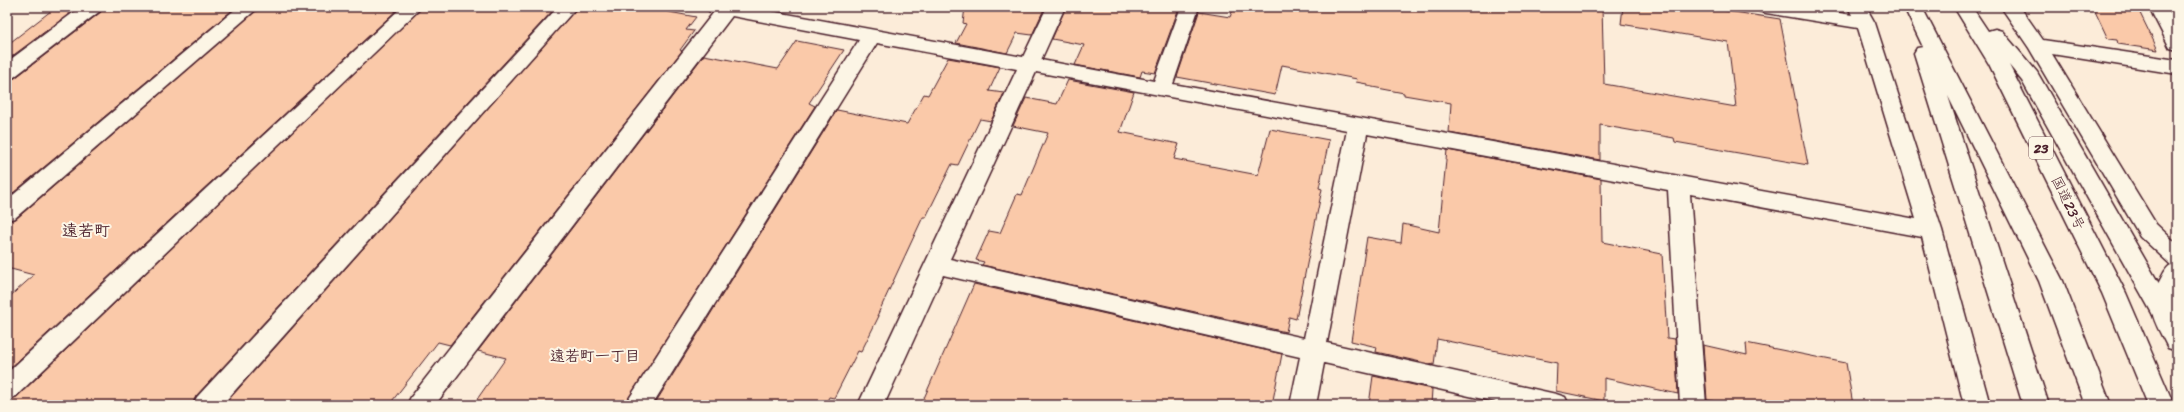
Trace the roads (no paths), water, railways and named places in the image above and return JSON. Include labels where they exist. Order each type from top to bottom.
[{"type":"main road","points":[[7,72],[93,7]]},
{"type":"main road","points":[[7,212],[250,7]]},
{"type":"main road","points":[[7,388],[413,7]]},
{"type":"main road","points":[[206,405],[568,7]]},
{"type":"main road","points":[[872,405],[1056,7]]},
{"type":"main road","points":[[1161,89],[1190,7]]},
{"type":"main road","points":[[1766,7],[1861,15],[1930,230],[1977,405]]},
{"type":"main road","points":[[1909,7],[1963,170],[2036,405]]},
{"type":"main road","points":[[1913,7],[2051,281],[2098,405]]},
{"type":"main road","name":"国道23号","points":[[1963,7],[1999,64],[2114,294],[2161,405]]},
{"type":"main road","points":[[1971,7],[2030,77],[2161,308],[2177,341]]},
{"type":"main road","points":[[2010,7],[2037,45],[2148,230],[2177,258]]},
{"type":"main road","points":[[2158,7],[2177,44]]},
{"type":"main road","points":[[420,405],[722,8],[1930,230]]},
{"type":"main road","points":[[638,405],[872,35]]},
{"type":"main road","points":[[2037,45],[2177,67]]},
{"type":"main road","points":[[1303,405],[1358,125]]},
{"type":"main road","points":[[1678,184],[1694,405]]},
{"type":"main road","points":[[937,265],[1556,405]]},
{"type":"main road","points":[[2161,308],[2165,290],[2177,272]]},
{"type":"district","name":"遠若町","points":[[86,230]]},
{"type":"district","name":"遠若町一丁目","points":[[595,356]]}]
